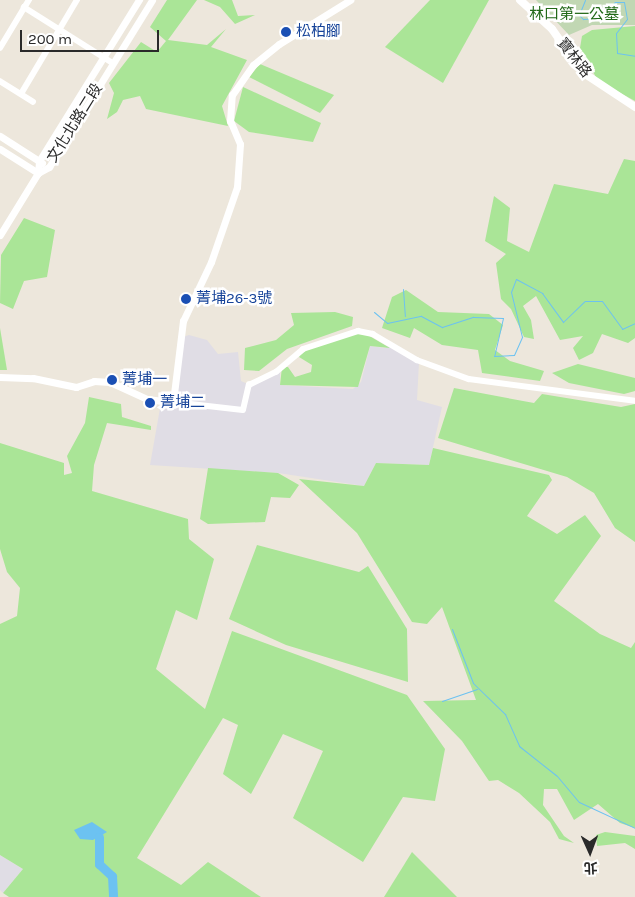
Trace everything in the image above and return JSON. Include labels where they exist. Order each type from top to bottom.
[{"type":"main road","name":"寶林路","points":[[520,0],[552,30],[582,72],[635,107]]},
{"type":"street","points":[[0,48],[29,0]]},
{"type":"street","points":[[21,94],[77,0]]},
{"type":"street","name":"文化北路二段","points":[[38,173],[39,161],[139,0]]},
{"type":"street","name":"文化北路二段","points":[[38,173],[49,167],[152,0]]},
{"type":"street","points":[[173,402],[183,320],[211,262],[237,187],[240,144],[230,121],[232,95],[253,65],[279,44],[350,0]]},
{"type":"street","points":[[24,7],[113,63]]},
{"type":"street","points":[[0,81],[33,102]]},
{"type":"street","points":[[0,136],[49,167]]},
{"type":"street","points":[[0,149],[38,173],[0,236]]},
{"type":"street","points":[[0,377],[33,378],[76,387],[94,381],[110,382],[147,399],[243,410],[249,386],[276,372],[303,349],[358,331],[373,334],[417,360],[469,380],[635,401]]},
{"type":"shaded area","points":[[189,335],[207,340],[218,354],[238,352],[241,381],[250,385],[280,369],[280,385],[353,389],[361,382],[370,346],[386,348],[389,343],[419,363],[417,400],[442,407],[429,465],[376,463],[364,486],[278,473],[150,465],[162,397],[175,399],[183,337]]},
{"type":"shaded area","points":[[0,855],[23,869],[3,893],[0,890]]},
{"type":"green space","points":[[167,0],[197,0],[168,40],[207,45],[226,29],[211,47],[247,60],[222,106],[228,126],[146,109],[140,96],[123,100],[117,112],[107,119],[114,93],[109,83],[141,42],[157,52],[166,41],[150,27]]},
{"type":"green space","points":[[204,0],[232,0],[238,16],[255,15],[235,24],[220,7]]},
{"type":"green space","points":[[430,0],[489,0],[443,83],[385,47]]},
{"type":"green space","name":"林口第一公墓","points":[[536,0],[635,0],[635,25],[592,25],[569,35]]},
{"type":"green space","points":[[635,26],[635,101],[598,81],[580,48],[582,36],[592,30]]},
{"type":"green space","points":[[260,64],[334,95],[320,113],[249,77]]},
{"type":"green space","points":[[243,87],[321,123],[313,142],[249,132],[234,121]]},
{"type":"green space","points":[[624,159],[635,161],[635,338],[628,343],[602,334],[593,353],[579,360],[573,348],[583,336],[560,340],[536,296],[523,306],[531,320],[534,339],[524,337],[511,309],[501,299],[496,263],[506,254],[485,241],[494,196],[510,208],[507,241],[529,252],[554,184],[608,194]]},
{"type":"green space","points":[[24,218],[55,230],[47,277],[24,281],[13,309],[0,303],[1,255]]},
{"type":"green space","points":[[406,290],[438,312],[489,314],[503,325],[495,350],[510,361],[544,371],[540,381],[482,373],[478,350],[442,345],[414,328],[410,338],[382,328],[392,297]]},
{"type":"green space","points":[[335,312],[353,317],[352,326],[287,349],[259,371],[244,370],[245,348],[276,340],[294,325],[291,313]]},
{"type":"green space","points":[[0,328],[7,370],[0,370]]},
{"type":"green space","points":[[359,330],[390,348],[370,346],[358,387],[280,385],[282,367],[288,367],[295,377],[311,372],[312,365],[299,357],[303,351]]},
{"type":"green space","points":[[578,364],[635,378],[635,391],[624,394],[569,383],[552,373]]},
{"type":"green space","points":[[454,388],[534,403],[542,394],[621,407],[635,404],[635,542],[615,528],[594,493],[567,477],[438,438]]},
{"type":"green space","points":[[89,397],[121,404],[122,417],[151,426],[151,430],[107,423],[94,465],[92,491],[188,519],[189,539],[214,559],[197,620],[176,610],[156,669],[205,709],[232,631],[407,695],[445,749],[435,801],[403,797],[363,862],[293,818],[323,751],[283,734],[251,794],[223,774],[238,725],[223,718],[137,858],[181,885],[208,862],[261,897],[9,897],[3,893],[23,869],[0,855],[0,624],[17,616],[20,588],[7,572],[0,549],[0,443],[64,463],[64,475],[72,473],[67,456],[85,423]]},
{"type":"green space","points":[[433,448],[549,475],[552,480],[527,516],[557,534],[585,515],[601,536],[554,601],[600,634],[631,648],[635,642],[635,828],[620,823],[598,804],[574,820],[557,789],[544,789],[543,805],[564,836],[574,843],[559,839],[550,822],[519,793],[498,780],[489,781],[462,741],[423,701],[476,700],[442,607],[427,624],[412,622],[357,533],[299,479],[364,486],[376,463],[429,465]]},
{"type":"green space","points":[[208,468],[278,473],[299,485],[290,498],[271,497],[265,522],[208,524],[200,519]]},
{"type":"green space","points":[[257,545],[359,572],[368,566],[407,629],[408,682],[286,645],[229,619]]},
{"type":"green space","points":[[605,832],[635,836],[635,849],[625,843],[597,846],[596,835]]},
{"type":"green space","points":[[412,852],[457,897],[384,897]]},
{"type":"water","points":[[92,822],[107,832],[93,840],[80,839],[74,830]]},
{"type":"waterway","points":[[585,0],[579,15],[583,19],[601,18],[615,2],[624,2],[627,19],[616,33],[617,53],[635,56]]},
{"type":"waterway","points":[[374,312],[387,323],[421,316],[442,327],[473,317],[503,318],[494,356],[514,355],[522,337],[511,292],[516,279],[542,293],[563,322],[585,301],[602,301],[622,329],[635,323]]},
{"type":"waterway","points":[[403,289],[405,316]]},
{"type":"waterway","points":[[452,629],[473,683],[505,714],[519,746],[557,776],[579,802],[635,828]]},
{"type":"waterway","points":[[442,701],[477,689]]},
{"type":"waterway","points":[[99,837],[99,864],[112,876],[113,897]]},
{"type":"place","name":"松柏腳","points":[[286,32]]},
{"type":"place","name":"菁埔26-3號","points":[[186,299]]},
{"type":"place","name":"菁埔一","points":[[112,380]]},
{"type":"place","name":"菁埔二","points":[[150,403]]}]
